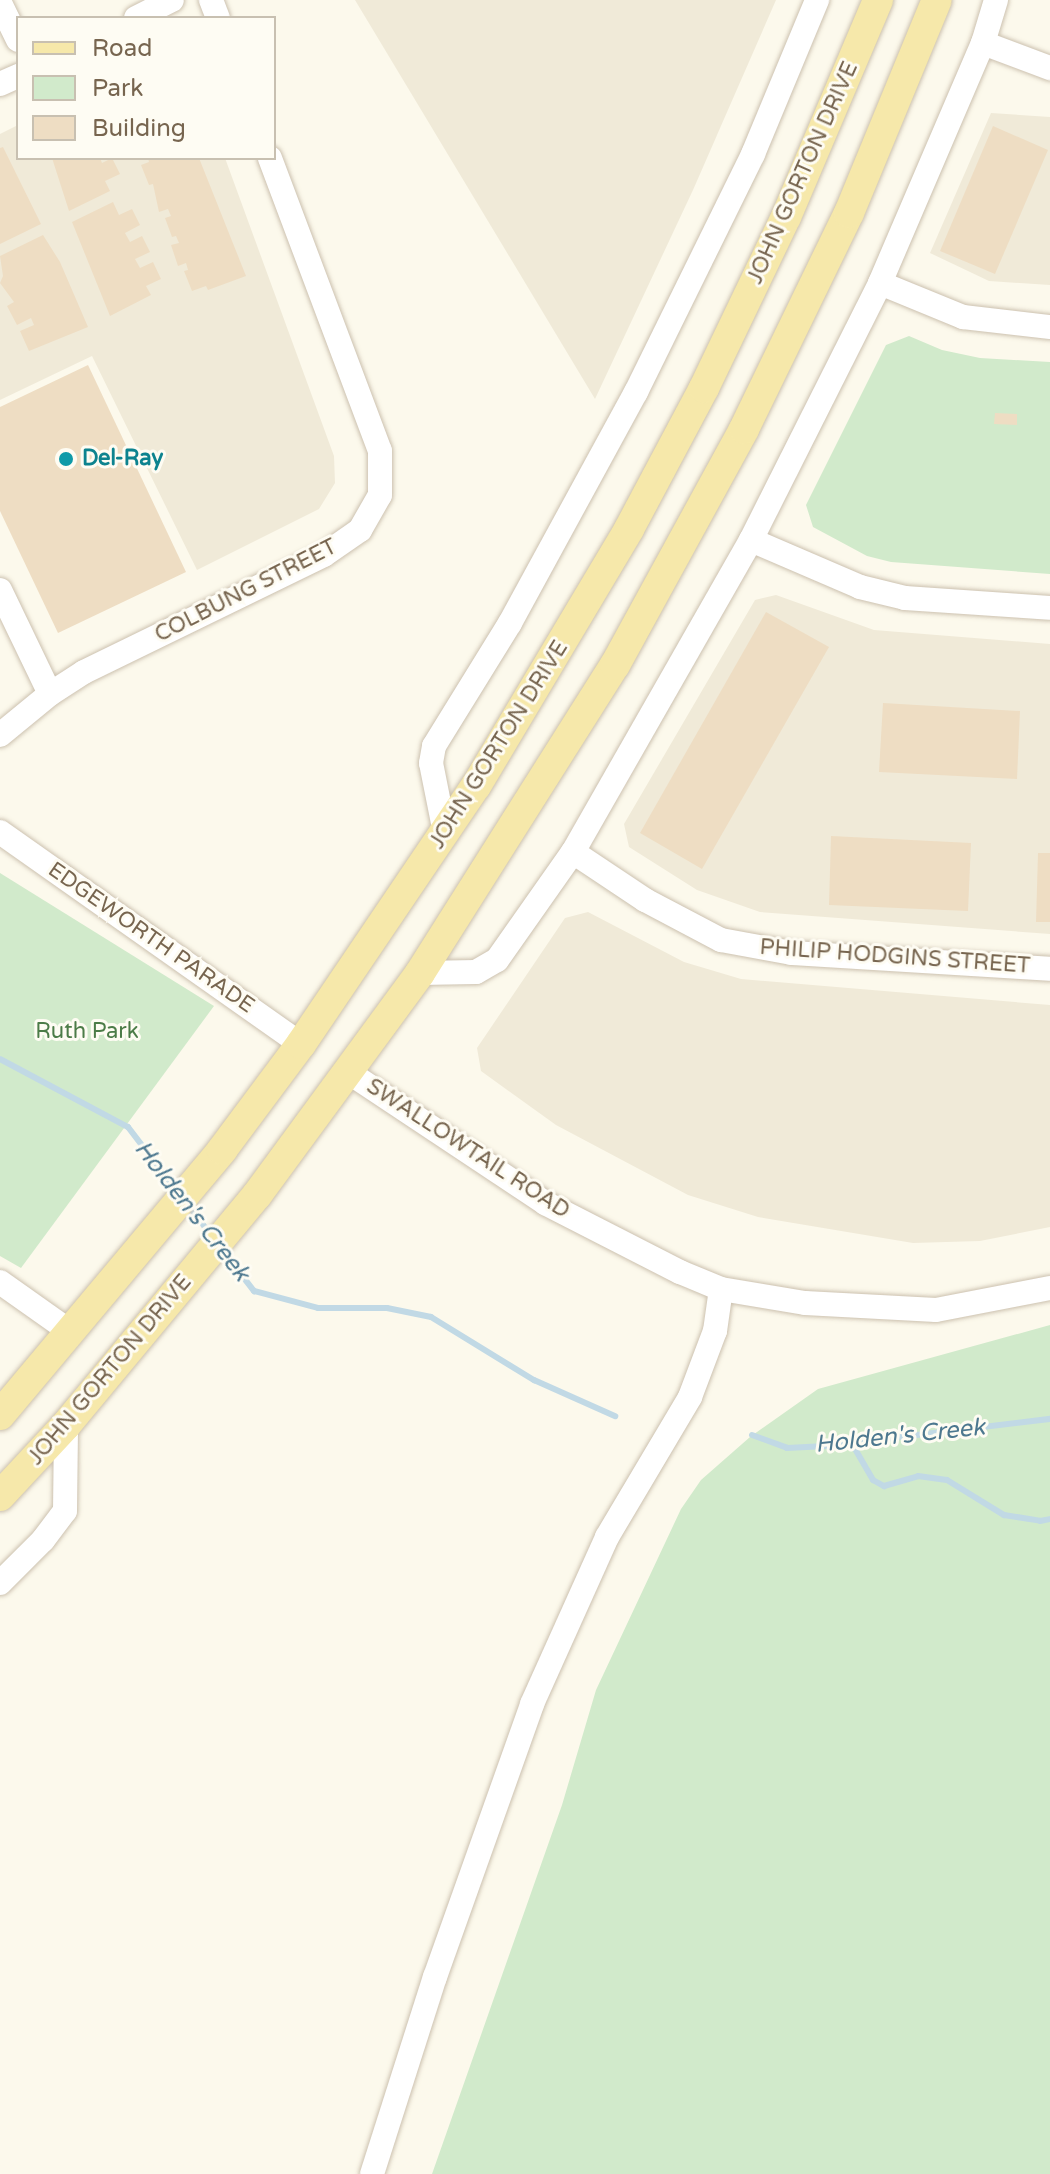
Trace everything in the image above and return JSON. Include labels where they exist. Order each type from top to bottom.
[{"type":"main road","name":"JOHN GORTON DRIVE","points":[[0,1415],[72,1333],[222,1150],[301,1044],[445,833],[562,646],[704,388],[786,217],[878,0]]},
{"type":"main road","name":"JOHN GORTON DRIVE","points":[[0,1496],[66,1425],[257,1195],[420,973],[615,665],[708,497],[849,213],[937,0]]},
{"type":"street","points":[[140,16],[172,0]]},
{"type":"street","points":[[445,833],[431,763],[434,746],[510,623],[636,392],[753,154],[817,0]]},
{"type":"street","points":[[420,973],[476,972],[497,960],[573,852],[751,540],[880,283],[983,43],[996,0]]},
{"type":"street","points":[[0,3],[16,36]]},
{"type":"street","points":[[983,43],[1050,68]]},
{"type":"street","name":"COLBUNG STREET","points":[[0,735],[50,694],[84,672],[324,555],[360,530],[380,495],[380,451],[271,160]]},
{"type":"street","points":[[880,283],[963,317],[1050,327]]},
{"type":"street","points":[[751,540],[860,587],[905,598],[1050,608]]},
{"type":"street","points":[[0,590],[50,694]]},
{"type":"street","name":"EDGEWORTH PARADE","points":[[0,832],[301,1044]]},
{"type":"street","name":"PHILIP HODGINS STREET","points":[[573,852],[645,900],[721,940],[792,953],[1050,969]]},
{"type":"street","name":"SWALLOWTAIL ROAD","points":[[348,1072],[545,1203],[680,1272],[721,1289],[805,1303],[936,1310],[1050,1288]]},
{"type":"street","points":[[0,1282],[72,1333]]},
{"type":"street","points":[[372,2174],[435,1977],[555,1646],[607,1537],[690,1397],[715,1331],[721,1289]]},
{"type":"street","points":[[0,1583],[43,1540],[65,1511],[66,1425]]},
{"type":"shaded area","points":[[355,0],[776,0],[693,190],[595,399]]},
{"type":"shaded area","points":[[991,113],[1050,117],[1050,285],[989,281],[930,253]]},
{"type":"shaded area","points":[[16,126],[16,160],[226,160],[334,456],[335,483],[319,509],[197,570],[92,356],[0,400],[0,134]]},
{"type":"shaded area","points":[[776,595],[874,630],[1050,644],[1050,934],[760,912],[697,890],[629,847],[624,824],[755,600]]},
{"type":"shaded area","points":[[588,912],[684,962],[741,979],[1050,1005],[1050,1227],[980,1241],[913,1243],[758,1217],[688,1195],[556,1125],[481,1071],[477,1048],[565,918]]},
{"type":"green space","points":[[909,336],[942,350],[980,358],[1050,362],[1050,574],[891,562],[867,556],[813,527],[806,505],[886,345]]},
{"type":"green space","name":"Ruth Park","points":[[0,873],[214,1006],[21,1268],[0,1256]]},
{"type":"green space","points":[[1050,1325],[1050,2174],[432,2174],[562,1805],[596,1690],[681,1509],[701,1480],[750,1437],[818,1389]]},
{"type":"building","points":[[993,126],[1048,150],[995,274],[940,251]]},
{"type":"building","points":[[3,147],[41,224],[0,244],[0,148]]},
{"type":"building","points":[[53,160],[101,160],[102,163],[113,160],[120,174],[105,181],[110,191],[69,211]]},
{"type":"building","points":[[200,160],[246,276],[208,290],[206,286],[192,291],[184,271],[188,270],[186,263],[178,266],[171,245],[179,243],[176,236],[172,237],[165,218],[171,216],[168,209],[159,212],[153,184],[149,185],[141,165]]},
{"type":"building","points":[[113,202],[119,215],[132,209],[140,225],[125,233],[130,242],[142,236],[150,252],[135,259],[140,268],[153,262],[161,279],[146,286],[151,295],[110,316],[72,222]]},
{"type":"building","points":[[43,235],[60,262],[88,327],[29,351],[20,331],[34,325],[31,318],[17,325],[7,306],[14,302],[0,283],[3,276],[0,256]]},
{"type":"building","name":"Del-Ray","points":[[88,365],[186,572],[58,633],[0,511],[0,407]]},
{"type":"building","points":[[995,413],[1017,414],[1017,425],[994,424]]},
{"type":"building","points":[[766,612],[829,647],[702,869],[640,833]]},
{"type":"building","points":[[883,703],[1020,711],[1017,779],[879,772]]},
{"type":"building","points":[[831,836],[971,843],[968,911],[829,905]]},
{"type":"building","points":[[1038,853],[1050,853],[1050,922],[1036,922]]},
{"type":"waterway","name":"Holden's Creek","points":[[0,1059],[128,1127],[177,1191]]},
{"type":"waterway","name":"Holden's Creek","points":[[189,1206],[211,1235]]},
{"type":"waterway","name":"Holden's Creek","points":[[223,1251],[254,1291],[318,1308],[387,1308],[431,1317],[534,1380],[615,1416]]},
{"type":"waterway","name":"Holden's Creek","points":[[752,1435],[787,1448],[826,1446],[1050,1419]]},
{"type":"waterway","points":[[851,1442],[873,1480],[884,1486],[918,1476],[947,1480],[1004,1515],[1040,1521],[1050,1519]]},
{"type":"place","name":"Del-Ray","points":[[66,459]]}]
